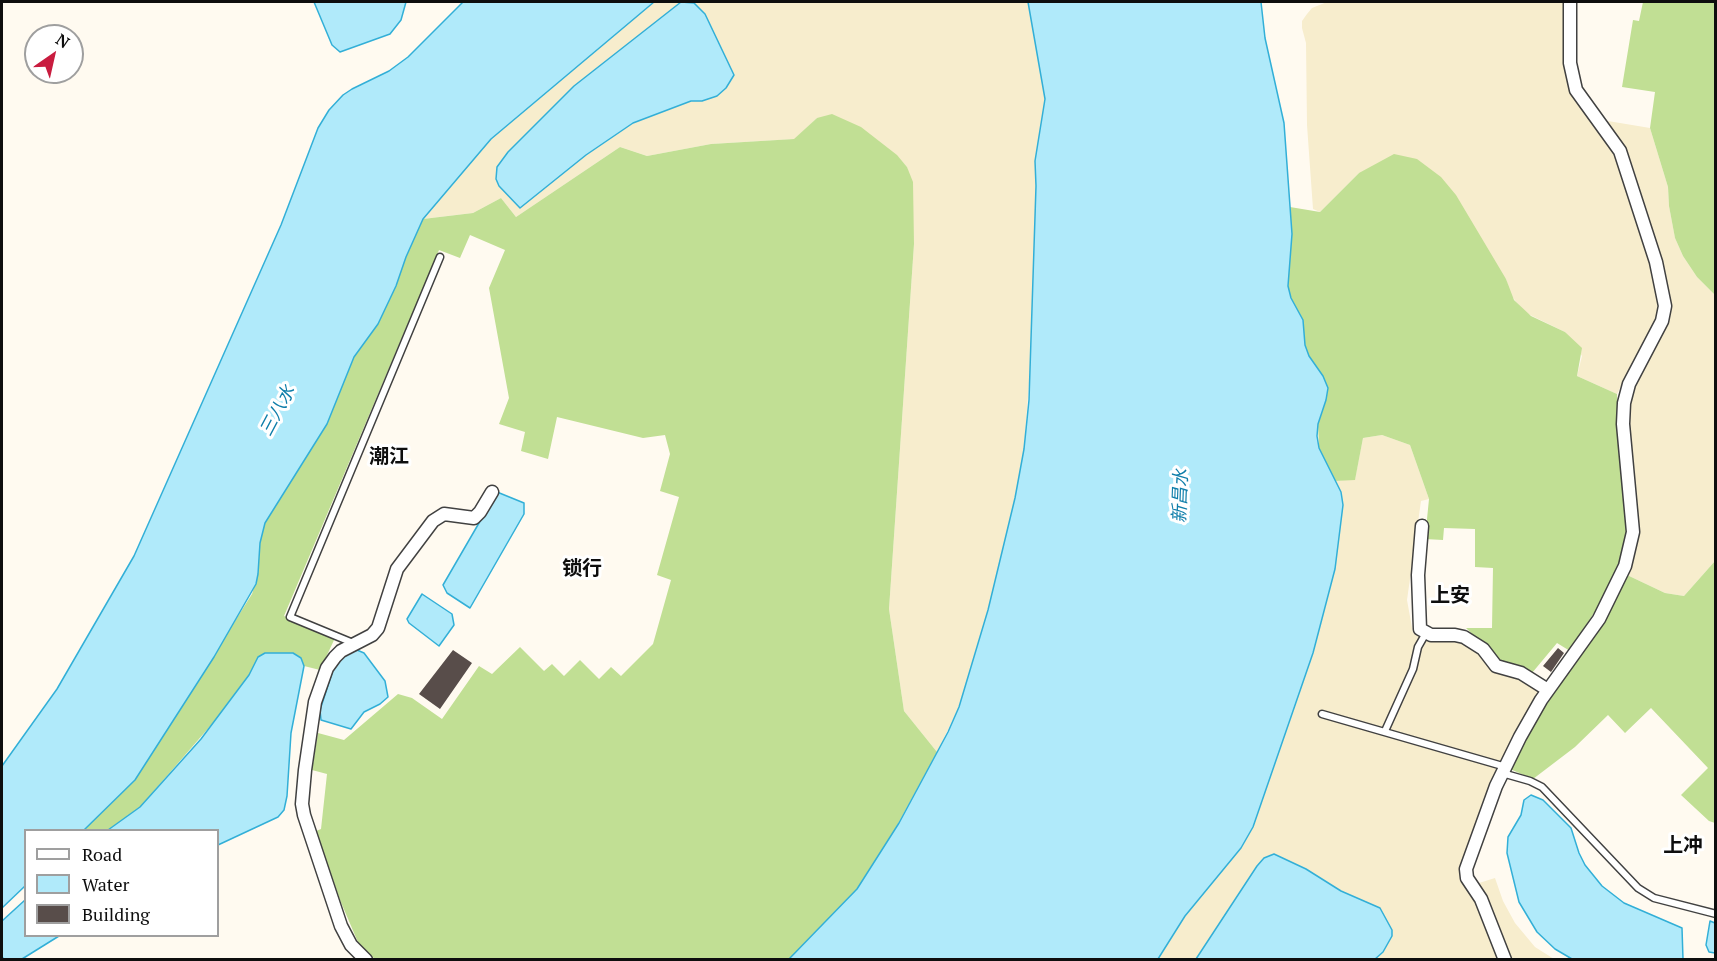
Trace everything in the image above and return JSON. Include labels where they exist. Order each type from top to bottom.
[{"type":"street","points":[[1505,960],[1481,899],[1467,878],[1466,869],[1504,770],[1530,719],[1599,619],[1629,555],[1633,532],[1623,424],[1624,403],[1629,384],[1662,321],[1665,306],[1656,262],[1620,151],[1576,90],[1570,63],[1570,2]]},
{"type":"street","points":[[366,960],[351,945],[341,926],[308,831],[302,804],[304,770],[315,702],[331,662],[341,651],[372,634],[378,628],[397,569],[434,521],[444,514],[474,518],[492,492]]},
{"type":"street","points":[[1422,526],[1418,575],[1420,629],[1431,635],[1464,637],[1483,650],[1496,666],[1521,673],[1548,690]]},
{"type":"lane","points":[[355,644],[290,617],[440,257]]},
{"type":"lane","points":[[1385,731],[1413,669],[1418,647],[1426,633]]},
{"type":"lane","points":[[1322,714],[1385,731],[1504,770],[1542,787],[1638,888],[1654,898],[1716,914]]},
{"type":"shaded area","points":[[654,2],[1028,2],[1045,99],[1035,161],[1032,343],[1024,449],[1015,498],[988,610],[959,707],[937,752],[904,711],[889,609],[914,244],[907,167],[897,156],[873,137],[817,118],[795,139],[711,144],[647,156],[620,147],[516,217],[501,198],[473,213],[423,219],[491,139]]},
{"type":"shaded area","points":[[1327,2],[1563,2],[1565,68],[1619,159],[1660,290],[1657,325],[1637,354],[1617,394],[1577,376],[1582,356],[1565,332],[1524,312],[1510,294],[1506,279],[1359,173],[1320,212],[1313,209],[1307,125],[1306,43],[1302,21],[1312,8]]},
{"type":"shaded area","points":[[1608,121],[1650,128],[1668,187],[1675,238],[1683,256],[1697,277],[1715,295],[1715,561],[1684,596],[1665,593],[1627,575],[1636,535],[1636,516],[1635,474],[1627,417],[1635,380],[1663,330],[1667,287],[1632,164]]},
{"type":"shaded area","points":[[1382,435],[1410,445],[1429,499],[1421,501],[1407,600],[1413,633],[1436,639],[1459,639],[1484,656],[1493,669],[1531,683],[1542,691],[1521,726],[1483,800],[1461,866],[1502,959],[1158,960],[1185,916],[1241,848],[1253,827],[1313,653],[1341,492],[1335,481],[1355,479],[1363,438]]},
{"type":"shaded area","points":[[1495,878],[1503,901],[1515,923],[1535,947],[1554,959],[1511,959],[1479,883]]},
{"type":"green space","points":[[1643,2],[1715,2],[1715,295],[1697,277],[1683,256],[1675,238],[1668,187],[1650,128],[1655,92],[1622,87],[1633,20],[1639,21]]},
{"type":"green space","points":[[832,114],[861,127],[897,155],[907,167],[913,182],[914,244],[889,609],[904,711],[937,752],[887,844],[857,889],[789,959],[375,959],[360,947],[340,900],[316,831],[321,829],[327,774],[312,770],[318,733],[344,740],[398,694],[412,698],[442,719],[479,666],[492,674],[520,647],[544,671],[552,664],[564,676],[580,660],[599,679],[611,667],[621,676],[653,644],[671,580],[657,575],[679,497],[660,491],[670,454],[665,435],[643,438],[557,417],[548,459],[521,451],[525,432],[499,424],[509,398],[489,288],[505,250],[470,235],[460,258],[439,250],[284,616],[335,638],[320,670],[304,666],[301,658],[265,653],[258,657],[249,675],[218,717],[140,807],[109,829],[85,829],[135,780],[252,594],[258,574],[260,543],[265,523],[327,424],[354,357],[378,324],[396,286],[423,219],[473,213],[501,198],[516,217],[620,147],[647,156],[711,144],[794,139],[817,118]]},
{"type":"green space","points":[[1394,154],[1417,159],[1441,177],[1456,195],[1506,279],[1514,300],[1531,316],[1565,332],[1582,348],[1577,376],[1617,394],[1619,446],[1624,479],[1627,530],[1623,555],[1609,589],[1570,651],[1557,643],[1532,673],[1501,662],[1466,628],[1492,628],[1493,568],[1475,567],[1475,529],[1444,528],[1443,540],[1425,539],[1429,499],[1410,445],[1382,435],[1363,438],[1355,480],[1335,481],[1319,448],[1318,424],[1326,400],[1323,376],[1309,357],[1305,345],[1303,320],[1291,298],[1288,286],[1292,234],[1290,207],[1320,212],[1359,173]]},
{"type":"green space","points":[[1715,561],[1715,823],[1709,821],[1681,795],[1708,768],[1651,708],[1625,733],[1608,715],[1575,747],[1533,779],[1510,769],[1544,708],[1601,624],[1627,575],[1665,593],[1684,596]]},
{"type":"water","points":[[314,2],[406,2],[401,20],[390,34],[340,52],[332,45]]},
{"type":"water","name":"三八水","points":[[463,2],[654,2],[491,139],[423,219],[378,324],[354,357],[327,424],[265,523],[260,543],[256,584],[214,657],[135,780],[85,829],[24,829],[24,887],[2,908],[2,766],[57,689],[134,556],[281,225],[318,128],[329,110],[343,95],[389,71],[408,57]]},
{"type":"water","points":[[681,2],[694,3],[705,14],[734,75],[726,88],[717,96],[702,101],[691,101],[633,123],[586,155],[520,208],[499,186],[496,179],[497,167],[508,152],[574,86]]},
{"type":"water","name":"新昌水","points":[[1028,2],[1261,2],[1265,38],[1284,123],[1292,234],[1288,286],[1291,298],[1303,320],[1305,345],[1309,356],[1323,376],[1328,388],[1317,436],[1319,448],[1341,492],[1343,505],[1335,569],[1313,653],[1253,827],[1241,848],[1185,916],[1158,959],[789,959],[857,889],[899,823],[959,707],[988,610],[1015,498],[1024,449],[1029,400],[1035,161],[1045,99]]},
{"type":"water","points":[[497,492],[524,503],[524,514],[470,608],[447,593],[443,585]]},
{"type":"water","points":[[422,594],[452,614],[454,625],[439,646],[407,619]]},
{"type":"water","points":[[357,650],[364,653],[385,681],[388,697],[364,712],[351,729],[321,720],[320,710],[334,667],[345,655]]},
{"type":"water","points":[[265,653],[293,653],[301,658],[304,666],[291,733],[287,796],[284,810],[278,817],[219,845],[219,829],[109,829],[140,807],[201,739],[249,675],[258,657]]},
{"type":"water","points":[[1531,795],[1543,800],[1571,828],[1585,865],[1602,886],[1624,903],[1682,928],[1683,959],[1572,959],[1555,949],[1537,932],[1519,902],[1507,853],[1508,837],[1521,815],[1524,800]]},
{"type":"water","points":[[1274,854],[1306,869],[1341,891],[1380,908],[1392,930],[1392,936],[1383,952],[1374,960],[1196,959],[1257,866],[1264,858]]},
{"type":"water","points":[[24,901],[24,937],[57,937],[22,959],[4,959],[2,957],[2,921]]},
{"type":"water","points":[[1710,921],[1715,923],[1715,953],[1709,952],[1706,945]]},
{"type":"building","points":[[1558,648],[1564,653],[1551,672],[1543,666]]},
{"type":"building","points":[[453,650],[472,663],[440,709],[419,694]]},
{"type":"district","name":"潮江","points":[[389,457]]},
{"type":"district","name":"锁行","points":[[582,569]]},
{"type":"district","name":"上安","points":[[1450,596]]},
{"type":"district","name":"上冲","points":[[1683,846]]}]
